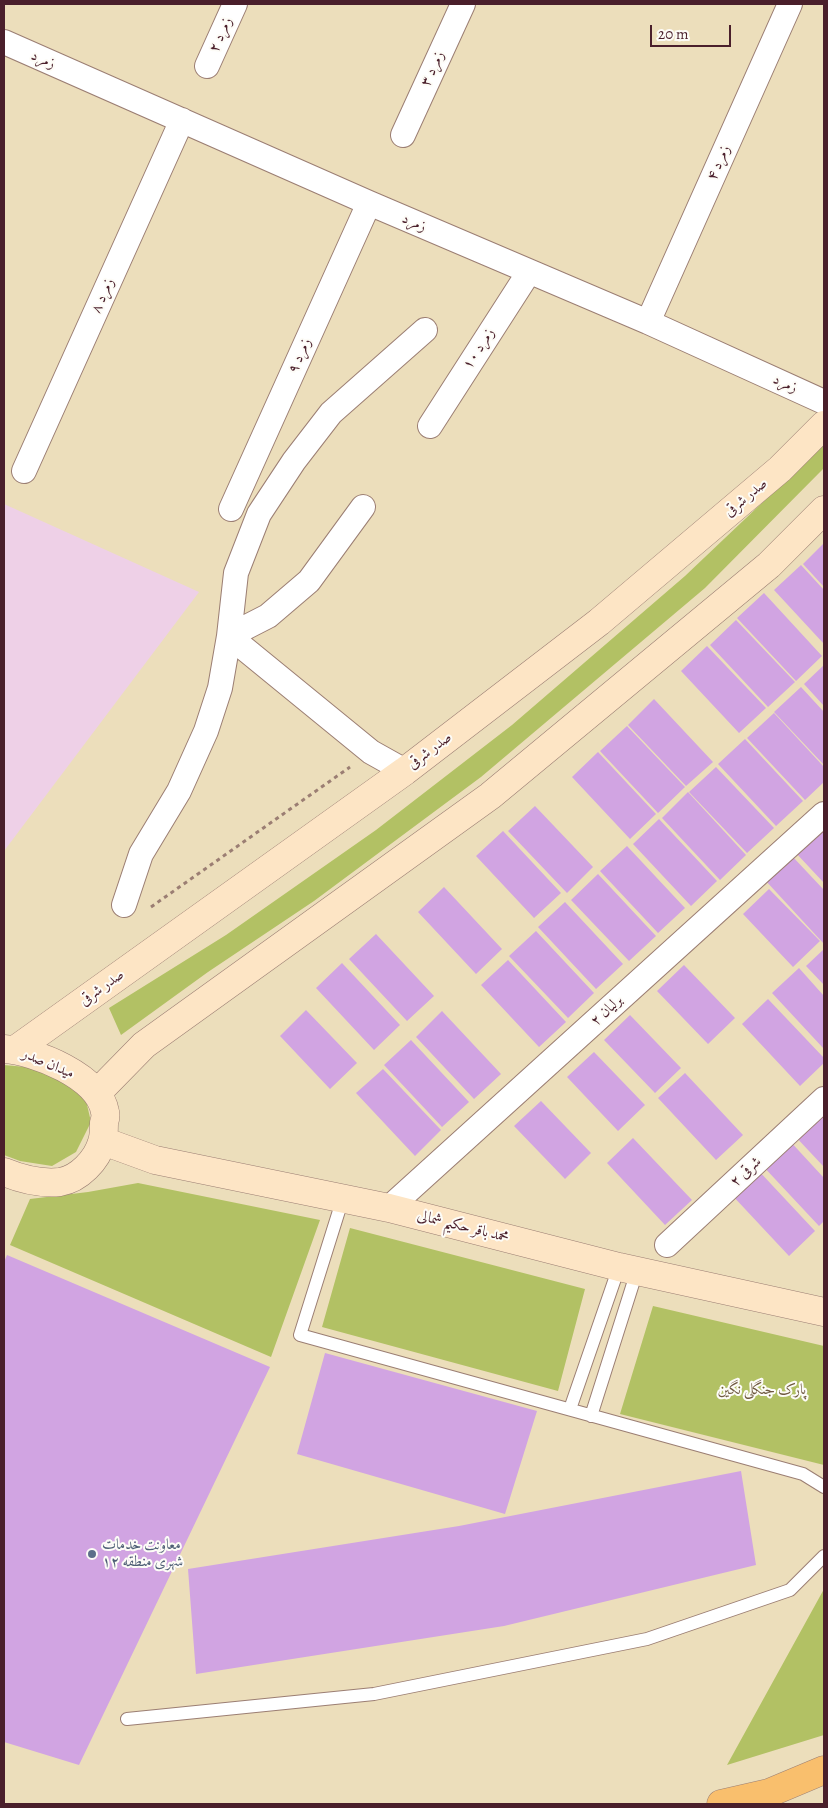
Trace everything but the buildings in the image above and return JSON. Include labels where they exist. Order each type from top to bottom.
[{"type":"main road","points":[[721,1804],[769,1793],[824,1770]]},
{"type":"street","name":"زمرد ۲","points":[[207,66],[235,4]]},
{"type":"street","name":"زمرد ۳","points":[[403,135],[464,4]]},
{"type":"street","name":"زمرد ۴","points":[[648,322],[790,4]]},
{"type":"street","name":"زمرد","points":[[4,42],[368,203],[648,322],[824,402]]},
{"type":"street","name":"زمرد ۸","points":[[24,471],[182,120]]},
{"type":"street","name":"زمرد ۹","points":[[231,509],[368,203]]},
{"type":"street","name":"زمرد ۱۰","points":[[430,426],[529,272]]},
{"type":"street","points":[[124,905],[141,854],[179,791],[206,732],[220,688],[229,636],[236,573],[264,506],[294,461],[331,413],[426,330]]},
{"type":"street","name":"صدر شرقی","points":[[9,1049],[405,771],[599,622],[780,469],[824,425]]},
{"type":"street","points":[[229,636],[268,616],[309,581],[364,507]]},
{"type":"street","points":[[97,1093],[144,1045],[490,796],[770,564],[824,510]]},
{"type":"street","points":[[229,636],[371,752],[405,771]]},
{"type":"street","name":"برلیان ۲","points":[[389,1208],[824,814]]},
{"type":"street","name":"میدان صدر","points":[[4,1172],[22,1179],[61,1182],[80,1173],[94,1160],[103,1142],[105,1112],[97,1093],[78,1075],[57,1064],[9,1049]]},
{"type":"street","name":"۲ شرقی","points":[[668,1245],[824,1099]]},
{"type":"street","name":"محمد باقر حکیم شمالی","points":[[103,1142],[155,1160],[389,1208],[628,1269],[824,1312]]},
{"type":"lane","points":[[343,1198],[300,1336],[803,1474],[824,1487]]},
{"type":"lane","points":[[570,1409],[628,1269]]},
{"type":"lane","points":[[591,1416],[628,1269]]},
{"type":"lane","points":[[127,1719],[374,1694],[648,1639],[790,1590],[824,1556]]},
{"type":"path","points":[[124,905],[134,913],[146,910],[371,752]]},
{"type":"shaded area","points":[[4,504],[199,592],[4,851]]},
{"type":"green space","points":[[824,444],[824,468],[705,588],[481,777],[314,901],[208,972],[121,1035],[109,1008],[226,935],[376,830],[512,725],[685,576]]},
{"type":"green space","points":[[4,1065],[37,1068],[61,1079],[85,1096],[91,1122],[76,1152],[52,1166],[20,1161],[4,1155]]},
{"type":"green space","points":[[138,1183],[320,1220],[271,1357],[10,1245],[30,1199],[88,1192]]},
{"type":"green space","points":[[350,1228],[585,1289],[558,1391],[322,1327]]},
{"type":"green space","name":"پارک جنگلی نگین","points":[[653,1306],[824,1346],[824,1465],[620,1414]]},
{"type":"green space","points":[[824,1589],[824,1735],[727,1765]]},
{"type":"place","name":"معاونت خدمات شهری منطقه ۱۲","points":[[92,1554]]}]
